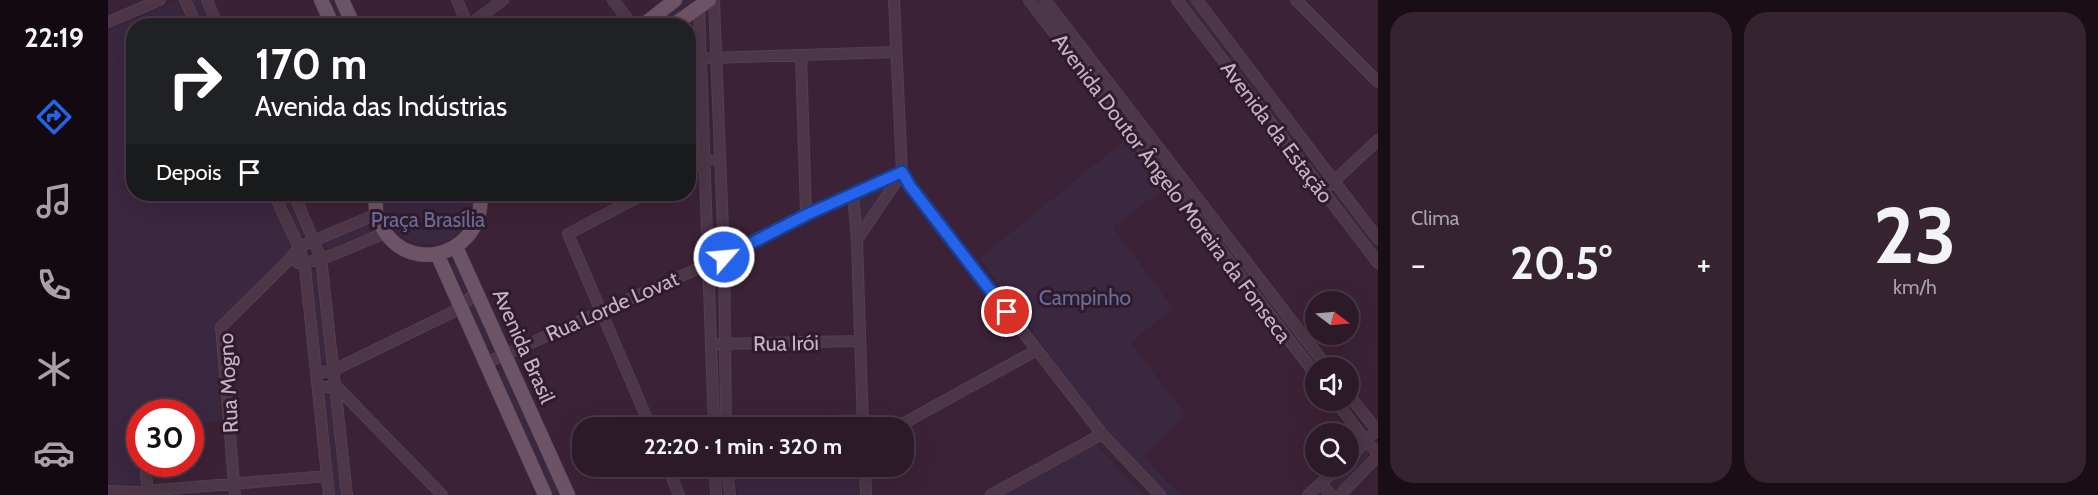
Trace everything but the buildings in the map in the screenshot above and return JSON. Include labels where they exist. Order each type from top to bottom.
[{"type":"main road","points":[[321,0],[329,18]]},
{"type":"main road","points":[[342,0],[350,18]]},
{"type":"main road","points":[[652,18],[675,0]]},
{"type":"main road","points":[[683,18],[704,3]]},
{"type":"main road","points":[[376,201],[377,214],[385,233],[403,248],[425,255],[437,254],[456,246],[466,238],[479,215],[480,201]]},
{"type":"main road","name":"Avenida Brasil","points":[[456,246],[568,495]]},
{"type":"main road","name":"Avenida Brasil","points":[[437,254],[545,495]]},
{"type":"street","points":[[108,22],[160,0]]},
{"type":"street","points":[[185,0],[193,18]]},
{"type":"street","points":[[207,0],[215,18]]},
{"type":"street","points":[[457,0],[465,18]]},
{"type":"street","points":[[479,18],[503,0]]},
{"type":"street","points":[[613,0],[627,18]]},
{"type":"street","points":[[714,0],[724,257],[726,417]]},
{"type":"street","points":[[894,0],[902,172],[915,192],[1102,434],[1160,495]]},
{"type":"street","name":"Avenida Doutor Ângelo Moreira da Fonseca","points":[[1029,0],[1305,361]]},
{"type":"street","name":"Avenida Doutor Ângelo Moreira da Fonseca","points":[[1045,0],[1320,357]]},
{"type":"street","name":"Avenida da Estação","points":[[1177,0],[1378,263]]},
{"type":"street","name":"Avenida da Estação","points":[[1197,0],[1378,239]]},
{"type":"street","points":[[1296,0],[1378,82]]},
{"type":"street","points":[[704,3],[701,58],[714,417]]},
{"type":"street","points":[[1052,30],[1062,22]]},
{"type":"street","points":[[701,58],[895,52]]},
{"type":"street","points":[[801,55],[806,215]]},
{"type":"street","points":[[1322,192],[1378,140]]},
{"type":"street","points":[[696,166],[720,156]]},
{"type":"street","points":[[857,240],[902,172]]},
{"type":"street","name":"Rua Lorde Lovat","points":[[486,363],[724,257],[806,215],[902,172]]},
{"type":"street","points":[[1167,180],[1178,172]]},
{"type":"street","points":[[853,195],[857,240],[863,417]]},
{"type":"street","points":[[277,201],[304,263],[329,495]]},
{"type":"street","points":[[297,201],[321,258],[347,495]]},
{"type":"street","points":[[631,201],[568,234],[646,417]]},
{"type":"street","points":[[299,247],[377,214]]},
{"type":"street","points":[[288,261],[304,263],[385,233]]},
{"type":"street","name":"Rua Mogno","points":[[235,495],[221,327],[288,261],[299,247]]},
{"type":"street","points":[[317,373],[334,370],[461,308],[476,291]]},
{"type":"street","name":"Rua Irói","points":[[711,344],[860,341]]},
{"type":"street","points":[[914,418],[1037,350]]},
{"type":"street","points":[[318,388],[336,386]]},
{"type":"street","points":[[336,386],[442,495]]},
{"type":"street","points":[[1359,408],[1378,431],[1359,448]]},
{"type":"street","points":[[1340,495],[1378,454],[1343,411]]},
{"type":"street","points":[[991,495],[1102,434]]},
{"type":"street","points":[[108,491],[147,492],[327,476]]},
{"type":"street","points":[[146,477],[147,492]]},
{"type":"street","points":[[672,477],[679,495]]},
{"type":"street","points":[[715,477],[716,495]]},
{"type":"street","points":[[729,477],[730,495]]},
{"type":"street","points":[[865,477],[866,495]]},
{"type":"street","points":[[1311,494],[1330,477]]},
{"type":"street","points":[[1322,485],[1331,495]]},
{"type":"green space","points":[[180,0],[188,18],[136,18]]},
{"type":"green space","points":[[190,0],[203,0],[211,18],[198,18]]},
{"type":"green space","points":[[329,0],[339,0],[347,18],[338,18]]},
{"type":"green space","points":[[683,0],[701,0],[677,18],[660,18]]},
{"type":"green space","points":[[1182,0],[1190,0],[1326,178],[1321,182]]},
{"type":"green space","points":[[126,22],[126,201],[272,201],[294,246],[215,325],[221,420],[204,423],[204,399],[126,399],[126,477],[142,477],[143,486],[108,486],[108,30]]},
{"type":"green space","points":[[1086,61],[1170,170],[1166,173],[1082,64]]},
{"type":"green space","name":"Campinho","points":[[1127,138],[1165,188],[1113,227],[1173,308],[1131,343],[1185,414],[1144,458],[1180,495],[1167,495],[1096,421],[980,258]]},
{"type":"green space","points":[[1177,179],[1312,357],[1308,357],[1173,182]]},
{"type":"green space","points":[[886,187],[861,222],[859,198]]},
{"type":"green space","points":[[1336,192],[1378,246],[1378,257],[1331,196]]},
{"type":"green space","points":[[281,201],[292,201],[305,233],[299,237]]},
{"type":"green space","name":"Praça Brasília","points":[[386,201],[472,201],[471,216],[461,231],[446,241],[429,244],[411,241],[396,232],[387,216]]},
{"type":"green space","points":[[366,222],[370,226],[369,232],[329,249],[325,247],[324,242]]},
{"type":"green space","points":[[452,263],[455,264],[491,344],[487,347],[484,347],[448,267]]},
{"type":"green space","points":[[314,272],[319,275],[327,359],[325,362],[319,362],[310,274]]},
{"type":"green space","points":[[504,368],[558,490],[556,493],[551,493],[496,371]]},
{"type":"green space","points":[[330,391],[342,495],[331,495],[322,392]]},
{"type":"green space","points":[[861,413],[861,417],[794,417]]},
{"type":"green space","points":[[1093,442],[1144,495],[997,495]]},
{"type":"green space","points":[[1362,450],[1368,451],[1368,459],[1359,468],[1359,453]]},
{"type":"green space","points":[[735,477],[862,477],[863,495],[738,495]]},
{"type":"green space","points":[[1335,477],[1350,477],[1339,488],[1333,489],[1330,482]]},
{"type":"route","points":[[724,257],[806,215],[902,172],[910,186],[1007,312]]}]
